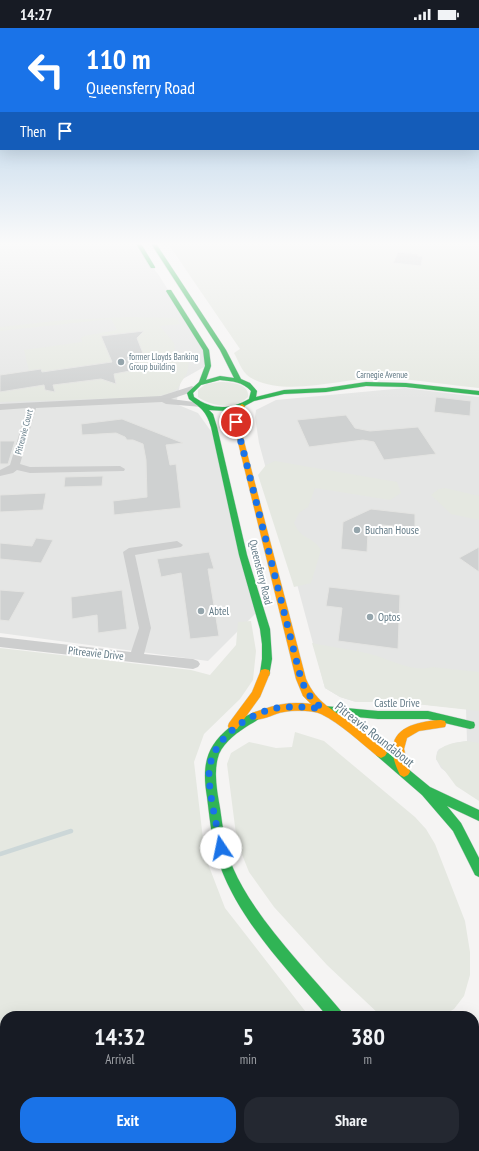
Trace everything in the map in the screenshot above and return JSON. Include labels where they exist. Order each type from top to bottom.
[{"type":"main road","points":[[171,294],[206,350],[208,366],[202,382]]},
{"type":"main road","points":[[186,294],[223,350],[238,380]]},
{"type":"main road","points":[[192,389],[202,382],[220,378],[238,380],[251,386],[284,392]]},
{"type":"main road","name":"Carnegie Avenue","points":[[284,392],[326,390],[350,385],[383,383],[479,393]]},
{"type":"main road","points":[[251,386],[254,391],[252,400]]},
{"type":"main road","name":"Queensferry Road","points":[[192,389],[191,398],[210,414],[214,427],[248,572],[265,635],[268,656],[266,672],[258,692],[225,736]]},
{"type":"main road","points":[[201,406],[222,409],[242,406],[252,400],[284,392]]},
{"type":"main road","name":"Queensferry Road","points":[[242,406],[236,422],[301,679],[307,693],[323,709]]},
{"type":"main road","name":"Pitreavie Roundabout","points":[[332,1011],[259,922],[230,875],[221,848],[209,776],[211,761],[217,746],[225,736],[251,718],[275,709],[293,706],[323,709],[352,729],[426,791],[457,827],[479,871]]},
{"type":"main road","name":"Castle Drive","points":[[323,709],[378,715],[428,715],[475,726]]},
{"type":"main road","name":"Castle Drive","points":[[404,772],[396,752],[399,740],[408,729],[428,724],[475,726]]},
{"type":"main road","points":[[426,791],[479,816]]},
{"type":"street","points":[[141,401],[162,399],[192,389]]},
{"type":"street","points":[[0,407],[141,401],[168,401],[201,406]]},
{"type":"street","name":"Pitreavie Court","points":[[0,473],[9,471],[15,466],[32,405]]},
{"type":"street","points":[[15,466],[30,470],[120,469]]},
{"type":"street","points":[[136,658],[144,628],[129,552],[177,545]]},
{"type":"street","name":"Pitreavie Drive","points":[[0,642],[193,664]]},
{"type":"shaded area","points":[[0,294],[171,294],[206,350],[204,367],[181,380],[176,404],[198,413],[218,441],[258,611],[208,661],[0,633]]},
{"type":"shaded area","points":[[203,294],[479,294],[479,388],[388,378],[372,378],[302,387],[285,387],[268,384],[253,379],[247,375],[234,353],[240,349]]},
{"type":"shaded area","points":[[128,317],[186,318],[177,319],[180,324],[160,326],[174,343],[175,352],[189,362],[187,373],[177,389],[157,397],[0,402],[0,375],[29,371],[24,350],[82,342],[81,338],[84,336],[117,330],[111,319],[0,331],[0,327],[65,320]]},
{"type":"shaded area","points":[[220,382],[233,383],[242,386],[248,392],[248,397],[237,404],[223,406],[210,403],[198,397],[198,390],[206,384]]},
{"type":"shaded area","points":[[405,388],[479,397],[479,792],[462,785],[441,768],[436,759],[439,749],[454,743],[467,741],[466,709],[398,702],[356,702],[340,697],[325,688],[259,443],[255,417],[256,410],[276,400]]},
{"type":"shaded area","points":[[275,461],[397,482],[401,493],[390,500],[315,488],[308,507],[299,513],[294,523],[300,533],[318,545],[321,550],[311,583],[294,587],[258,475],[266,465]]},
{"type":"shaded area","points":[[445,488],[479,496],[479,520],[451,514],[431,495],[439,489]]},
{"type":"shaded area","points":[[251,621],[256,651],[253,680],[240,699],[204,734],[194,762],[205,856],[225,908],[305,1011],[0,1011],[0,648],[191,670],[210,675],[236,645],[238,622]]},
{"type":"shaded area","points":[[312,643],[363,652],[409,667],[432,667],[479,672],[479,711],[398,702],[356,702],[340,697],[325,688]]},
{"type":"shaded area","points":[[295,732],[324,741],[415,817],[426,829],[435,844],[465,921],[470,952],[470,975],[464,996],[454,1009],[451,1011],[376,1011],[327,965],[274,907],[249,872],[237,842],[227,764],[231,753],[249,742],[276,748],[292,747]]},
{"type":"shaded area","points":[[467,741],[479,743],[479,801],[456,786],[436,759],[439,750],[443,747]]},
{"type":"building","name":"former Lloyds Banking Group building","points":[[144,331],[137,338],[144,356],[138,363],[139,365],[130,371],[114,374],[116,384],[101,379],[53,385],[55,392],[45,390],[44,385],[0,392],[0,375],[41,369],[42,372],[112,362],[101,336]]},
{"type":"building","points":[[436,397],[471,401],[470,416],[434,412]]},
{"type":"building","points":[[346,415],[355,428],[370,431],[418,427],[436,454],[384,460],[374,442],[363,440],[309,447],[297,420]]},
{"type":"building","points":[[122,419],[183,443],[166,445],[170,465],[176,464],[181,508],[114,515],[113,501],[147,497],[146,460],[143,444],[133,440],[127,440],[125,437],[116,433],[82,435],[81,424]]},
{"type":"building","points":[[0,441],[15,441],[8,464],[0,464]]},
{"type":"building","points":[[103,476],[102,486],[64,487],[65,477]]},
{"type":"building","points":[[46,493],[43,510],[0,512],[0,495]]},
{"type":"building","name":"Buchan House","points":[[371,509],[415,514],[415,528],[382,525],[368,532],[367,552],[341,549],[343,522]]},
{"type":"building","points":[[36,538],[53,540],[41,563],[0,559],[0,543],[32,546]]},
{"type":"building","points":[[479,547],[479,572],[459,558]]},
{"type":"building","points":[[209,552],[214,569],[208,569],[219,636],[190,639],[181,573],[161,577],[157,559]]},
{"type":"building","name":"Optos","points":[[329,587],[400,595],[398,649],[338,641],[342,608],[326,606]]},
{"type":"building","points":[[0,590],[25,592],[9,621],[0,620]]},
{"type":"building","points":[[122,590],[127,629],[98,633],[97,615],[72,619],[71,597]]},
{"type":"waterway","points":[[0,854],[71,831]]},
{"type":"traffic: fast","points":[[171,294],[206,350],[208,366],[202,382]]},
{"type":"traffic: fast","points":[[186,294],[223,350],[238,380]]},
{"type":"traffic: fast","points":[[220,378],[247,384],[254,391],[252,400],[237,407],[221,410],[205,406],[191,398],[190,393],[199,384],[220,378]]},
{"type":"traffic: fast","points":[[252,400],[284,392],[326,390],[366,384],[406,385],[479,393]]},
{"type":"traffic: fast","points":[[202,406],[210,414],[214,427],[243,555],[265,629],[267,644],[265,673]]},
{"type":"traffic: fast","points":[[324,710],[378,715],[428,715],[470,725]]},
{"type":"traffic: fast","points":[[256,716],[235,729],[219,744],[214,752],[210,770],[210,779],[223,858],[240,894],[252,912],[279,948],[332,1011]]},
{"type":"traffic: fast","points":[[381,753],[426,791],[457,827],[479,871]]},
{"type":"traffic: fast","points":[[426,791],[479,816]]},
{"type":"traffic: slow","points":[[242,406],[236,422],[301,679],[307,693],[322,709]]},
{"type":"traffic: slow","points":[[233,726],[256,694],[265,673]]},
{"type":"traffic: slow","points":[[256,716],[275,709],[293,706],[322,709],[352,729],[381,753]]},
{"type":"traffic: slow","points":[[404,772],[398,749],[403,734],[418,727],[441,724]]},
{"type":"place","name":"former Lloyds Banking Group building","points":[[121,362]]},
{"type":"place","name":"Buchan House","points":[[357,530]]},
{"type":"place","name":"Abtel","points":[[201,611]]},
{"type":"place","name":"Optos","points":[[370,617]]},
{"type":"route","points":[[221,848],[209,776],[211,761],[217,746],[225,736],[251,718],[265,712],[293,706],[322,709],[307,693],[301,679],[236,422]]}]
